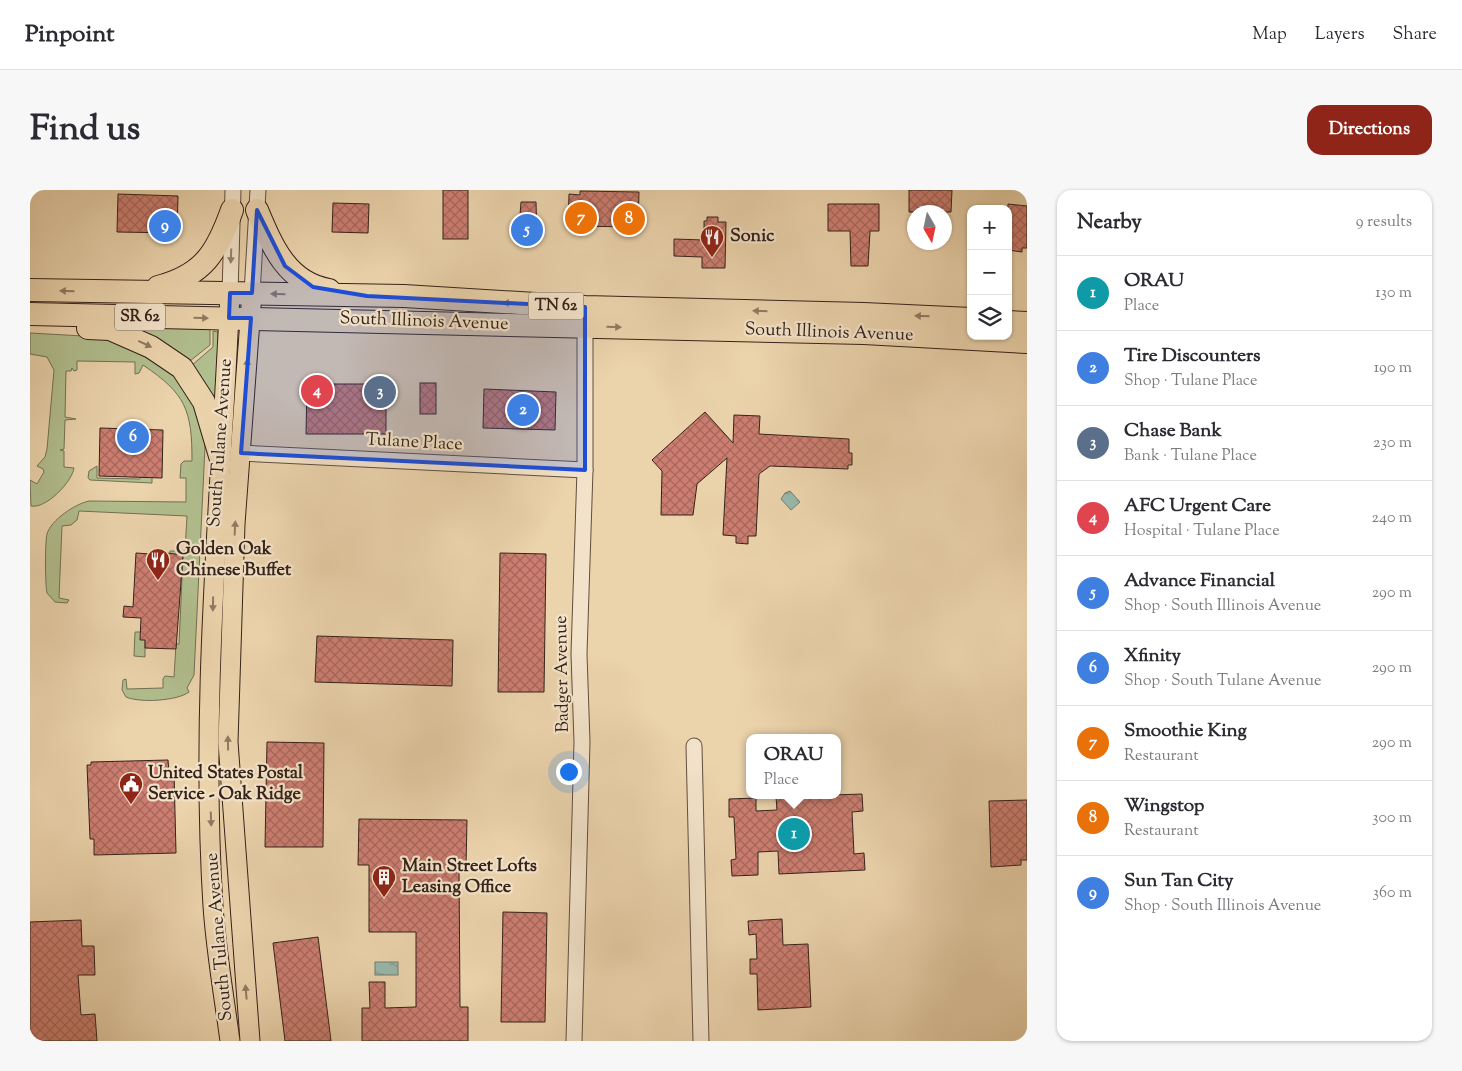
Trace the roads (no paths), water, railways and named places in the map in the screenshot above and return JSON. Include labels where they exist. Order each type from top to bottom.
[{"type":"highway","points":[[142,292],[171,284],[196,271],[216,249],[233,200]]},
{"type":"highway","points":[[258,200],[269,237],[285,266],[313,287],[367,296]]},
{"type":"highway","name":"South Illinois Avenue","points":[[30,290],[404,296],[585,317],[1027,342]]},
{"type":"highway","name":"South Illinois Avenue","points":[[30,314],[240,318],[864,314],[967,319]]},
{"type":"highway","points":[[1012,322],[1027,323]]},
{"type":"highway","points":[[30,325],[110,329],[151,347],[182,368],[204,402],[230,455]]},
{"type":"main road","name":"South Tulane Avenue","points":[[230,293],[240,318]]},
{"type":"main road","name":"South Tulane Avenue","points":[[230,1041],[214,907],[210,770],[214,554],[230,455],[240,318],[252,294]]},
{"type":"main road","name":"South Tulane Avenue","points":[[230,455],[235,524],[228,742],[250,1041]]},
{"type":"street","points":[[230,293],[233,200]]},
{"type":"street","points":[[252,294],[258,200]]},
{"type":"street","name":"Badger Avenue","points":[[574,1041],[582,742],[579,654],[585,470],[585,317]]},
{"type":"street","name":"Tulane Place","points":[[230,455],[585,470]]},
{"type":"street","points":[[694,746],[701,1041]]},
{"type":"water","points":[[790,491],[800,502],[791,510],[781,499],[785,493]]},
{"type":"water","points":[[375,962],[398,962],[398,975],[375,975]]},
{"type":"place","name":"Smoothie King","points":[[581,218]]},
{"type":"place","name":"Wingstop","points":[[629,219]]},
{"type":"place","name":"Sun Tan City","points":[[165,226]]},
{"type":"place","name":"Advance Financial","points":[[527,230]]},
{"type":"place","name":"Sonic","points":[[712,258]]},
{"type":"place","name":"AFC Urgent Care","points":[[317,391]]},
{"type":"place","name":"Chase Bank","points":[[380,392]]},
{"type":"place","name":"Tire Discounters","points":[[523,410]]},
{"type":"place","name":"Xfinity","points":[[133,437]]},
{"type":"place","name":"Golden Oak Chinese Buffet","points":[[158,581]]},
{"type":"place","name":"United States Postal Service - Oak Ridge","points":[[131,805]]},
{"type":"place","name":"ORAU","points":[[794,834]]},
{"type":"place","name":"Main Street Lofts Leasing Office","points":[[384,898]]}]
